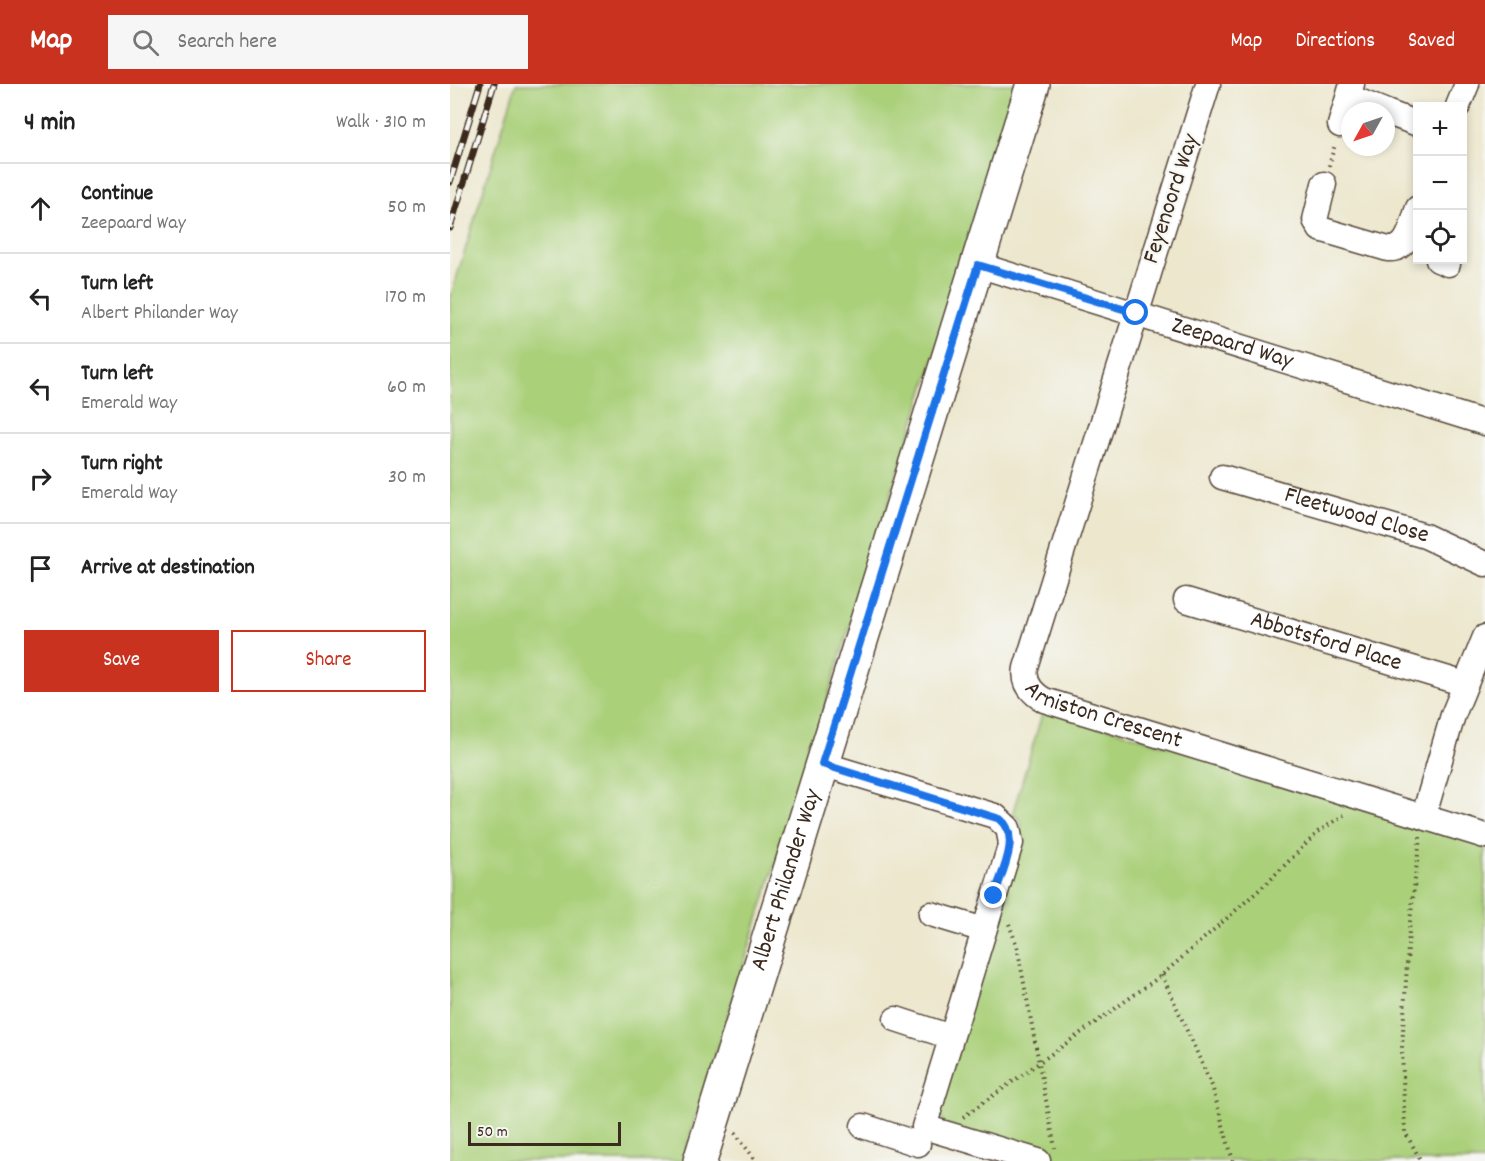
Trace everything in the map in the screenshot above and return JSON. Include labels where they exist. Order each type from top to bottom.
[{"type":"street","name":"Albert Philander Way","points":[[700,1161],[1033,84]]},
{"type":"street","name":"Feyenoord Way","points":[[1136,313],[1208,84]]},
{"type":"street","points":[[1460,102],[1467,84]]},
{"type":"street","points":[[1340,125],[1350,91],[1369,102]]},
{"type":"street","points":[[1395,115],[1413,122]]},
{"type":"street","points":[[1323,184],[1315,220],[1320,230],[1388,249],[1411,248],[1418,210]]},
{"type":"street","name":"Zeepaard Way","points":[[978,265],[1485,423]]},
{"type":"street","name":"Arniston Crescent","points":[[1136,313],[1026,668],[1028,685],[1044,700],[1354,797],[1424,815],[1485,836]]},
{"type":"street","name":"Fleetwood Close","points":[[1222,477],[1425,536],[1485,564]]},
{"type":"street","name":"Abbotsford Place","points":[[1186,600],[1465,684]]},
{"type":"street","points":[[1424,815],[1465,684],[1485,637]]},
{"type":"street","points":[[822,764],[1000,819],[1008,828],[1011,843],[918,1144]]},
{"type":"street","points":[[931,914],[984,930]]},
{"type":"street","points":[[896,1019],[951,1037]]},
{"type":"street","points":[[863,1126],[918,1144],[951,1135],[1046,1156]]},
{"type":"path","points":[[1323,184],[1340,125]]},
{"type":"path","points":[[951,1135],[957,1121],[1162,975],[1267,883],[1318,832],[1346,813],[1354,797]]},
{"type":"path","points":[[1420,1161],[1405,1132],[1402,1048],[1408,930],[1424,815]]},
{"type":"path","points":[[994,896],[1002,902],[1017,946],[1040,1062],[1046,1156]]},
{"type":"path","points":[[1162,975],[1212,1086],[1233,1161]]},
{"type":"path","points":[[754,1158],[761,1161]]},
{"type":"green space","points":[[516,84],[1020,84],[682,1161],[450,1161],[450,299]]},
{"type":"green space","points":[[1044,708],[1485,844],[1485,1161],[1060,1161],[945,1124],[938,1111],[938,1103],[1022,824],[1019,818],[1012,815]]},
{"type":"railway","points":[[450,182],[480,84]]},
{"type":"railway","points":[[450,228],[494,84]]},
{"type":"route","points":[[994,896],[1011,843],[1008,828],[1000,819],[822,764],[978,265],[1136,313]]}]
